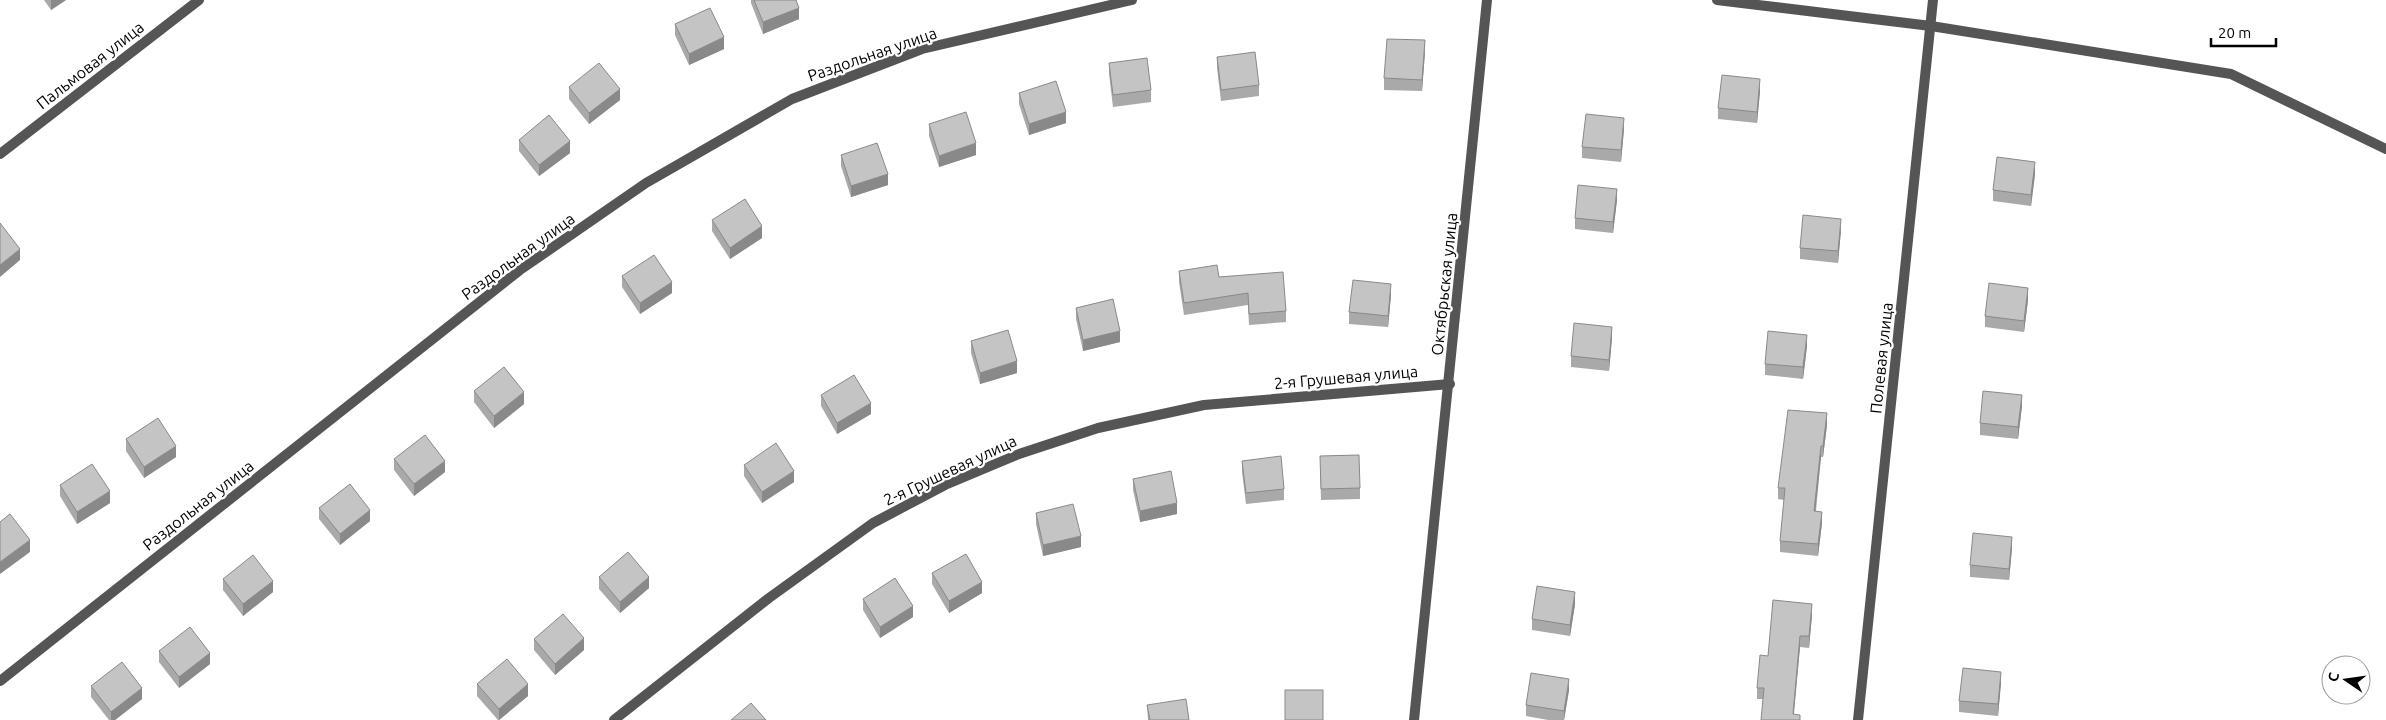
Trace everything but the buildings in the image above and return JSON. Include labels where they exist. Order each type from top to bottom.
[{"type":"street","name":"Пальмовая улица","points":[[0,154],[199,0]]},
{"type":"street","name":"Раздольная улица","points":[[0,681],[520,270],[646,182],[792,99],[922,50],[1132,0]]},
{"type":"street","name":"Октябрьская улица","points":[[1414,720],[1450,384],[1487,0]]},
{"type":"street","points":[[1717,0],[1931,26],[2231,74],[2386,149]]},
{"type":"street","name":"Полевая улица","points":[[1858,720],[1933,0]]},
{"type":"street","name":"2-я Грушевая улица","points":[[614,720],[769,598],[873,523],[945,485],[1019,454],[1098,428],[1204,404],[1450,384]]}]
